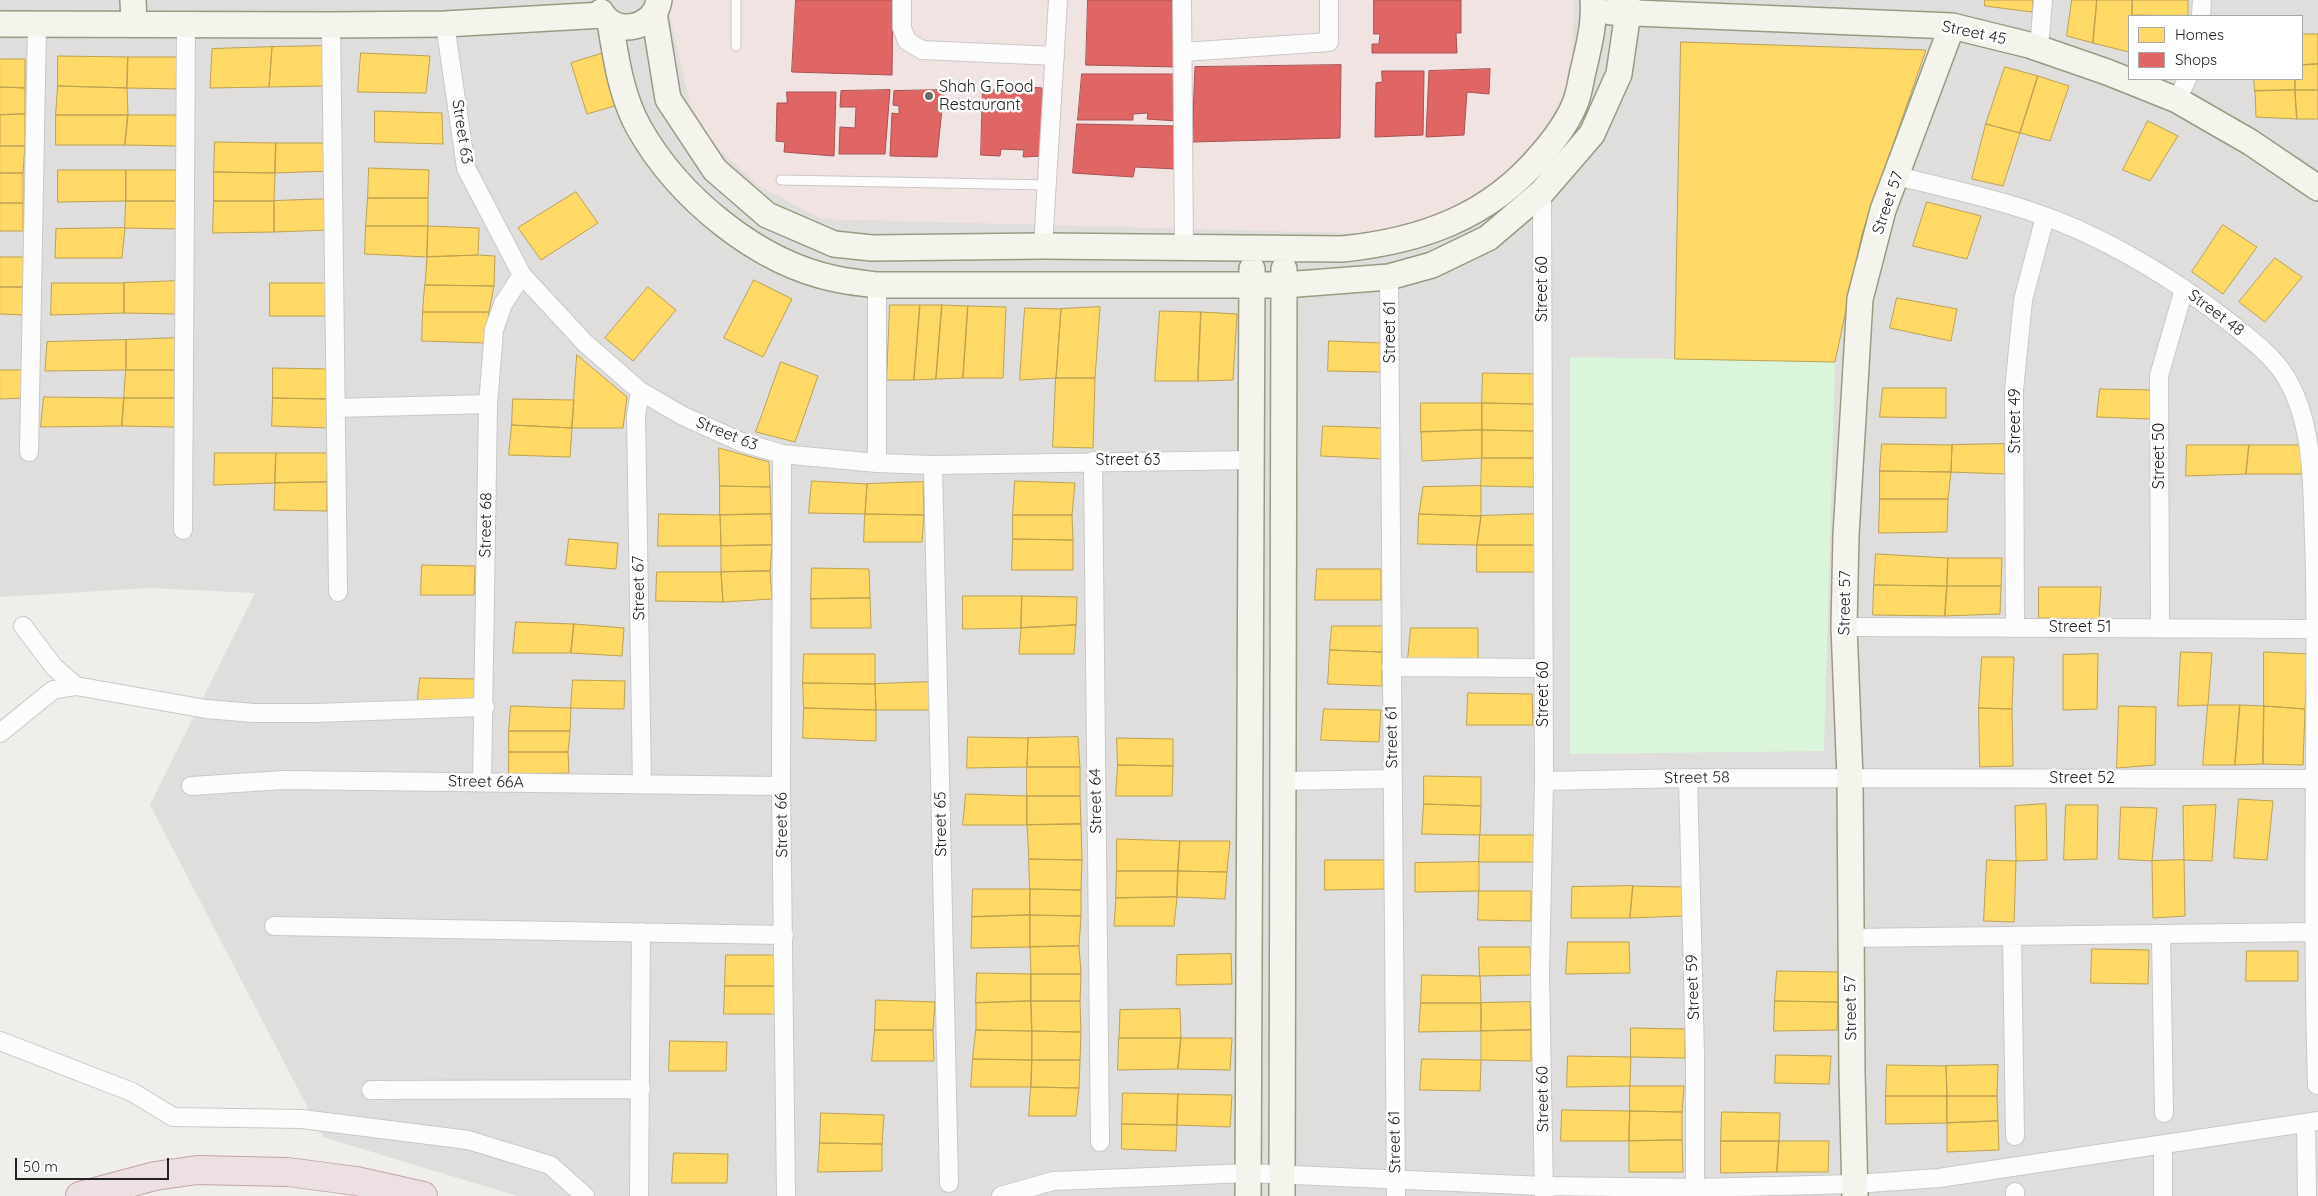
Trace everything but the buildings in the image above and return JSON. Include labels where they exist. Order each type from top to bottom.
[{"type":"highway","points":[[80,1196],[155,1176],[197,1170],[288,1172],[356,1181],[423,1196]]},
{"type":"street","points":[[902,0],[902,28],[907,41],[922,50],[1055,56]]},
{"type":"street","points":[[1043,246],[1058,0]]},
{"type":"street","points":[[1182,0],[1184,248]]},
{"type":"street","points":[[1183,52],[1328,42],[1329,0]]},
{"type":"street","points":[[2039,49],[2043,0]]},
{"type":"street","points":[[2201,15],[2202,0]]},
{"type":"street","points":[[657,7],[668,99],[715,170],[767,215],[834,244],[872,248],[1043,246],[1342,249],[1380,246],[1432,231],[1487,205],[1529,169],[1555,139],[1576,101],[1589,46],[1593,6]]},
{"type":"street","name":"Street 45","points":[[1593,6],[1628,6],[1952,26],[2039,49],[2107,72],[2128,77]]},
{"type":"street","points":[[603,12],[618,74],[638,127],[676,181],[701,207],[731,230],[763,250],[800,268],[835,279],[877,285],[1284,284],[1389,277],[1432,265],[1488,238],[1542,192],[1592,134],[1619,74],[1628,6]]},
{"type":"street","points":[[0,24],[37,25],[134,12],[186,24],[331,25],[445,24],[603,12],[629,27],[639,26],[657,7]]},
{"type":"street","points":[[183,530],[186,24]]},
{"type":"street","name":"Street 63","points":[[445,24],[466,168],[522,274],[585,343],[640,391],[683,416],[732,438],[782,454],[877,463],[1252,460]]},
{"type":"street","points":[[29,452],[37,25]]},
{"type":"street","points":[[331,25],[338,592]]},
{"type":"street","name":"Street 57","points":[[1855,1190],[1850,938],[1850,778],[1844,627],[1846,535],[1860,299],[1883,210],[1952,26]]},
{"type":"street","name":"Street 45","points":[[2142,80],[2182,89],[2250,142],[2318,188]]},
{"type":"street","name":"Street 48","points":[[1896,176],[1968,193],[2045,217],[2094,237],[2184,289],[2258,345],[2286,376],[2299,404],[2315,470],[2318,629],[2313,932],[2317,1085]]},
{"type":"street","name":"Street 60","points":[[1542,192],[1544,781],[1540,973],[1544,1191]]},
{"type":"street","name":"Street 49","points":[[2015,627],[2014,390],[2023,300],[2045,217]]},
{"type":"street","points":[[1248,1185],[1252,249]]},
{"type":"street","points":[[1282,1186],[1284,249]]},
{"type":"street","name":"Street 68","points":[[482,782],[485,706],[488,404],[494,330],[503,304],[522,274]]},
{"type":"street","name":"Street 61","points":[[1389,277],[1396,1188]]},
{"type":"street","points":[[877,285],[877,463]]},
{"type":"street","name":"Street 50","points":[[2160,627],[2159,376],[2184,289]]},
{"type":"street","name":"Street 67","points":[[640,391],[636,416],[642,785]]},
{"type":"street","points":[[336,408],[488,404]]},
{"type":"street","name":"Street 66","points":[[782,454],[781,786],[786,1196]]},
{"type":"street","name":"Street 64","points":[[1093,460],[1100,1142]]},
{"type":"street","name":"Street 65","points":[[933,464],[949,1183]]},
{"type":"street","points":[[23,626],[54,667],[76,686]]},
{"type":"street","name":"Street 51","points":[[1844,627],[2318,629]]},
{"type":"street","points":[[1391,667],[1543,668]]},
{"type":"street","points":[[0,733],[53,690],[76,686],[206,709],[254,713],[314,714],[485,706]]},
{"type":"street","name":"Street 58","points":[[1544,781],[1688,778],[1850,778]]},
{"type":"street","name":"Street 59","points":[[1688,778],[1695,1054],[1695,1192]]},
{"type":"street","name":"Street 52","points":[[1850,778],[2316,779]]},
{"type":"street","points":[[1283,781],[1393,779]]},
{"type":"street","name":"Street 66A","points":[[191,786],[284,780],[781,786]]},
{"type":"street","points":[[274,926],[784,935]]},
{"type":"street","points":[[638,1196],[641,1089],[641,932]]},
{"type":"street","points":[[1850,938],[2313,932]]},
{"type":"street","points":[[2161,935],[2164,1113]]},
{"type":"street","points":[[2012,936],[2014,1136]]},
{"type":"street","points":[[0,1041],[132,1092],[173,1117],[302,1119],[468,1140],[550,1165],[585,1196]]},
{"type":"street","points":[[371,1090],[641,1089]]},
{"type":"street","points":[[1001,1196],[1054,1181],[1544,1191],[1855,1190],[2312,1122],[2308,1196]]},
{"type":"street","points":[[2163,1145],[2163,1196]]},
{"type":"lane","points":[[736,0],[736,46]]},
{"type":"lane","points":[[781,180],[1048,186]]},
{"type":"shaded area","points":[[0,0],[2318,0],[2318,1196],[517,1196],[323,1137],[150,805],[255,593],[150,588],[0,597]]},
{"type":"shaded area","points":[[669,0],[1574,0],[1571,82],[1545,127],[1511,172],[1461,204],[1382,234],[822,219],[757,185],[714,144],[691,107],[670,17]]},
{"type":"green space","points":[[1570,357],[1835,362],[1824,751],[1570,754]]},
{"type":"place","name":"Shah G Food Restaurant","points":[[929,96]]}]
